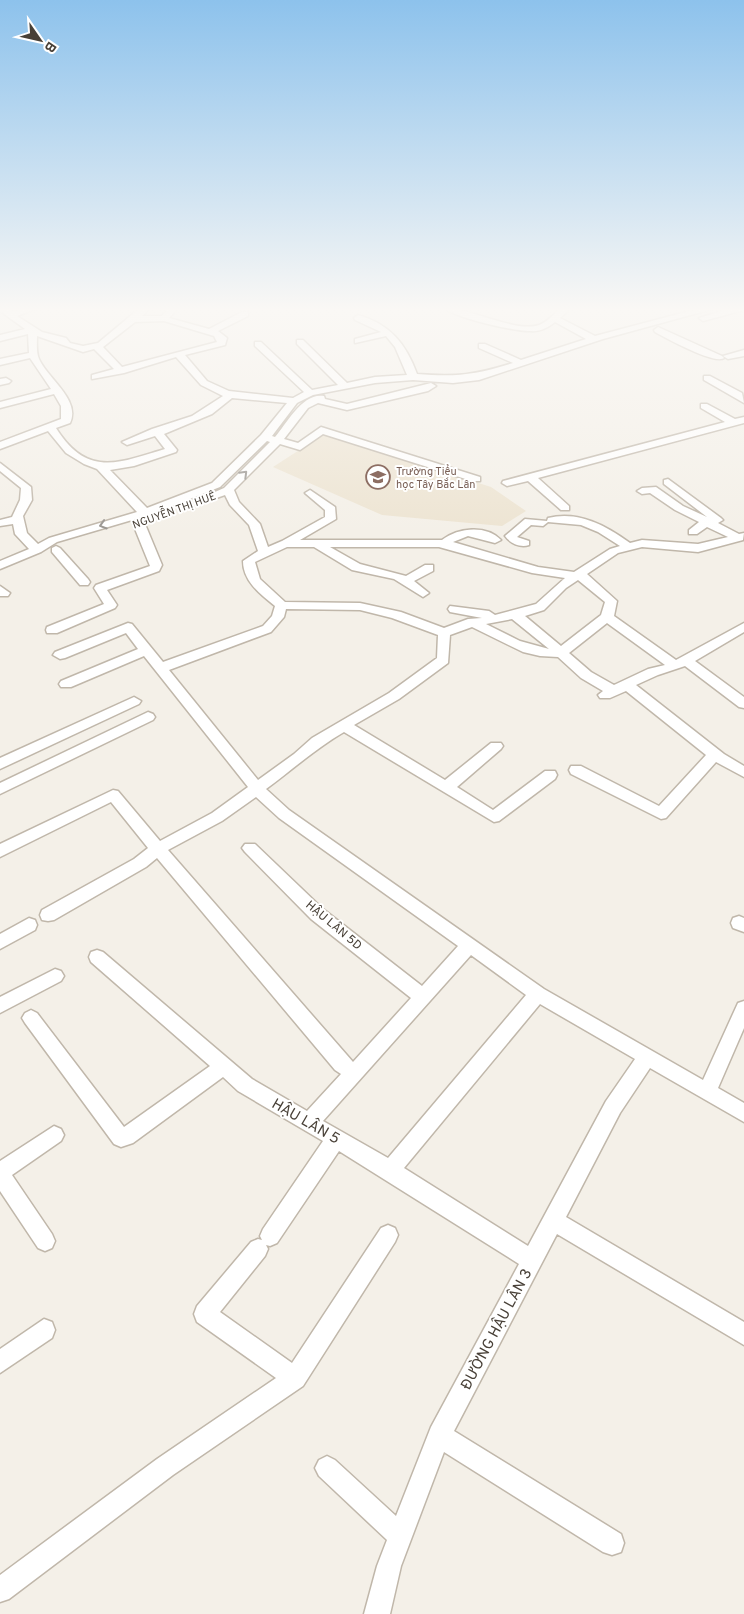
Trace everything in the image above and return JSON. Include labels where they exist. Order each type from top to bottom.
[{"type":"street","points":[[0,446],[66,421],[69,414],[65,402],[50,383]]},
{"type":"street","points":[[205,383],[230,394],[275,397],[294,401]]},
{"type":"street","points":[[300,383],[314,396],[336,406],[348,406],[425,390],[431,386]]},
{"type":"street","name":"NGUYỄN THỊ HUÊ","points":[[0,565],[37,550],[53,540],[142,518],[216,485],[265,437],[294,401],[344,385],[357,383]]},
{"type":"street","name":"NGUYỄN THỊ HUÊ","points":[[37,550],[56,550],[142,518],[228,490],[278,440],[314,396],[328,396],[376,387],[409,384],[457,388],[490,383]]},
{"type":"street","points":[[718,383],[739,394],[744,400]]},
{"type":"street","points":[[0,405],[56,391]]},
{"type":"street","points":[[127,442],[221,406],[230,394]]},
{"type":"street","points":[[704,406],[739,421]]},
{"type":"street","points":[[507,483],[739,421]]},
{"type":"street","points":[[51,428],[57,440],[68,450],[100,466],[116,467],[172,450],[156,432]]},
{"type":"street","points":[[265,437],[300,447],[321,430],[476,479]]},
{"type":"street","points":[[0,466],[26,487],[26,500],[17,518],[21,534],[37,550]]},
{"type":"street","points":[[100,466],[142,518],[156,565],[154,568],[100,588],[146,650],[257,789],[284,814],[538,994],[744,1113]]},
{"type":"street","points":[[531,478],[565,508]]},
{"type":"street","points":[[668,482],[718,521],[726,531]]},
{"type":"street","points":[[642,491],[652,489],[706,522],[741,537]]},
{"type":"street","points":[[228,490],[234,503],[254,524],[264,552]]},
{"type":"street","points":[[310,493],[331,509],[330,519],[286,544],[264,552],[249,561],[248,567],[254,580],[281,606],[298,608],[348,605],[405,616],[444,632]]},
{"type":"street","points":[[0,512],[17,518]]},
{"type":"street","points":[[0,522],[17,518]]},
{"type":"street","points":[[525,543],[513,540],[511,536],[529,521],[548,522],[565,520],[597,525],[629,547]]},
{"type":"street","points":[[693,532],[706,522]]},
{"type":"street","points":[[443,544],[453,536],[466,531],[495,540]]},
{"type":"street","points":[[444,632],[450,628],[472,622],[514,615],[540,607],[576,575],[614,551],[642,543],[698,548],[741,537]]},
{"type":"street","points":[[286,544],[443,544],[536,570],[587,578],[611,601],[607,617],[561,653],[555,655],[543,653],[519,644],[472,622]]},
{"type":"street","points":[[316,544],[356,568],[388,573],[407,580],[423,593]]},
{"type":"street","points":[[56,550],[84,582]]},
{"type":"street","points":[[407,580],[429,568]]},
{"type":"street","points":[[161,668],[267,629],[278,617],[281,606]]},
{"type":"street","points":[[454,609],[500,617]]},
{"type":"street","points":[[514,615],[609,693],[653,672],[681,664],[742,632]]},
{"type":"street","points":[[52,630],[120,616]]},
{"type":"street","points":[[60,656],[120,616]]},
{"type":"street","points":[[607,617],[744,704]]},
{"type":"street","points":[[48,915],[140,863],[158,849],[217,817],[299,758],[317,741],[394,696],[442,660],[444,632]]},
{"type":"street","points":[[66,684],[146,650]]},
{"type":"street","points":[[626,684],[714,755],[744,772]]},
{"type":"street","points":[[0,764],[134,701]]},
{"type":"street","points":[[0,789],[148,717]]},
{"type":"street","points":[[345,726],[494,817],[550,775]]},
{"type":"street","points":[[446,788],[496,746]]},
{"type":"street","points":[[576,770],[661,814],[714,755]]},
{"type":"street","points":[[0,851],[113,795],[341,1064],[354,1073]]},
{"type":"street","name":"HẬU LÂN 5D","points":[[250,848],[317,914],[423,997]]},
{"type":"street","points":[[0,942],[30,925]]},
{"type":"street","points":[[309,1123],[469,946]]},
{"type":"street","name":"HẬU LÂN 5","points":[[97,956],[245,1086],[390,1170],[533,1260]]},
{"type":"street","points":[[0,1006],[55,976]]},
{"type":"street","points":[[390,1170],[538,994]]},
{"type":"street","points":[[707,1092],[744,1008]]},
{"type":"street","points":[[31,1018],[121,1138],[126,1137],[223,1067]]},
{"type":"street","name":"ĐƯỜNG HẬU LÂN 3","points":[[377,1614],[389,1566],[438,1436],[614,1107],[646,1058]]},
{"type":"street","points":[[45,1241],[0,1173],[54,1135]]},
{"type":"street","points":[[295,1378],[205,1314],[264,1243],[336,1139]]},
{"type":"street","points":[[554,1221],[744,1334]]},
{"type":"street","points":[[0,1590],[165,1467],[295,1378],[388,1235]]},
{"type":"street","points":[[0,1362],[44,1330]]},
{"type":"street","points":[[438,1436],[612,1543]]},
{"type":"street","points":[[327,1468],[400,1536]]},
{"type":"shaded area","name":"Trường Tiểu học Tây Bắc Lân","points":[[324,434],[491,487],[526,511],[502,526],[382,515],[273,467]]},
{"type":"place","name":"Trường Tiểu học Tây Bắc Lân","points":[[378,477]]}]
